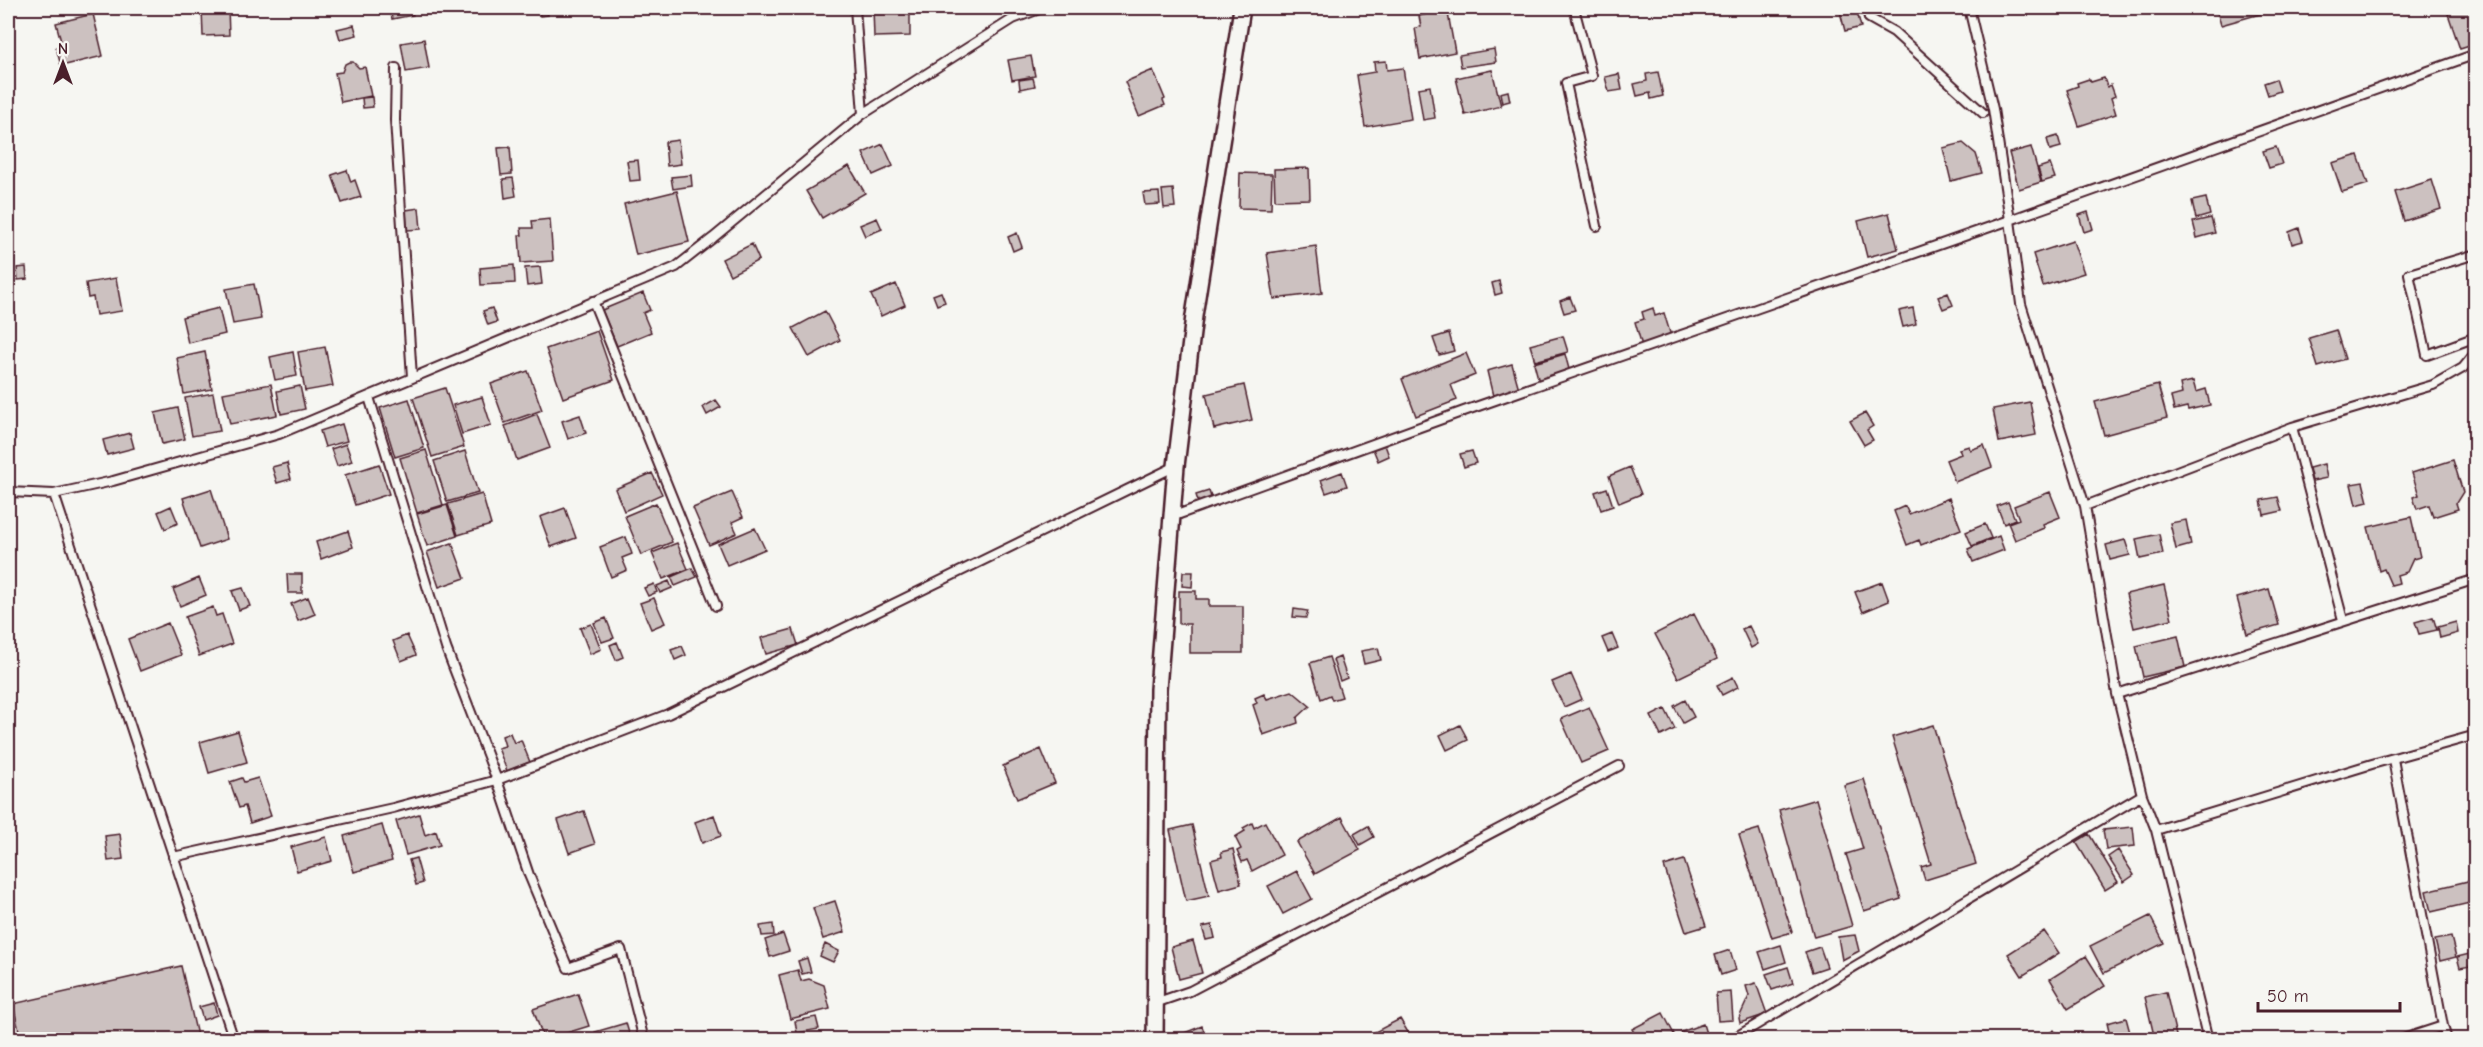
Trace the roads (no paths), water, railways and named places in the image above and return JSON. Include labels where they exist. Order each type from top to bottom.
[{"type":"street","points":[[1155,1040],[1158,689],[1174,516],[1176,466],[1194,316],[1242,8]]},
{"type":"lane","points":[[855,8],[863,114]]},
{"type":"lane","points":[[8,492],[54,494],[113,481],[279,434],[676,267],[863,114],[1013,19],[1042,8]]},
{"type":"lane","points":[[1574,8],[1592,76],[1566,83],[1597,226]]},
{"type":"lane","points":[[1867,8],[1869,18],[1894,32],[1983,113]]},
{"type":"lane","points":[[1969,8],[1993,109],[2021,304],[2085,506],[2116,694],[2142,795],[2156,830],[2208,1040]]},
{"type":"lane","points":[[1174,516],[1464,411],[2475,54]]},
{"type":"lane","points":[[396,68],[396,120],[412,377]]},
{"type":"lane","points":[[2475,254],[2409,274],[2427,355],[2475,337]]},
{"type":"lane","points":[[593,301],[716,606]]},
{"type":"lane","points":[[2085,506],[2292,427],[2433,385],[2463,368],[2475,352]]},
{"type":"lane","points":[[369,397],[446,648],[497,780],[529,875],[568,968],[621,949],[644,1040]]},
{"type":"lane","points":[[2292,427],[2343,620]]},
{"type":"lane","points":[[173,857],[393,808],[497,780],[668,714],[1176,466]]},
{"type":"lane","points":[[54,494],[234,1040]]},
{"type":"lane","points":[[2116,694],[2475,579]]},
{"type":"lane","points":[[2156,830],[2475,735]]},
{"type":"lane","points":[[2393,759],[2447,1040]]},
{"type":"lane","points":[[1155,1002],[1190,991],[1619,766]]},
{"type":"lane","points":[[1731,1040],[2142,795]]},
{"type":"lane","points":[[2400,1040],[2443,1026]]}]
